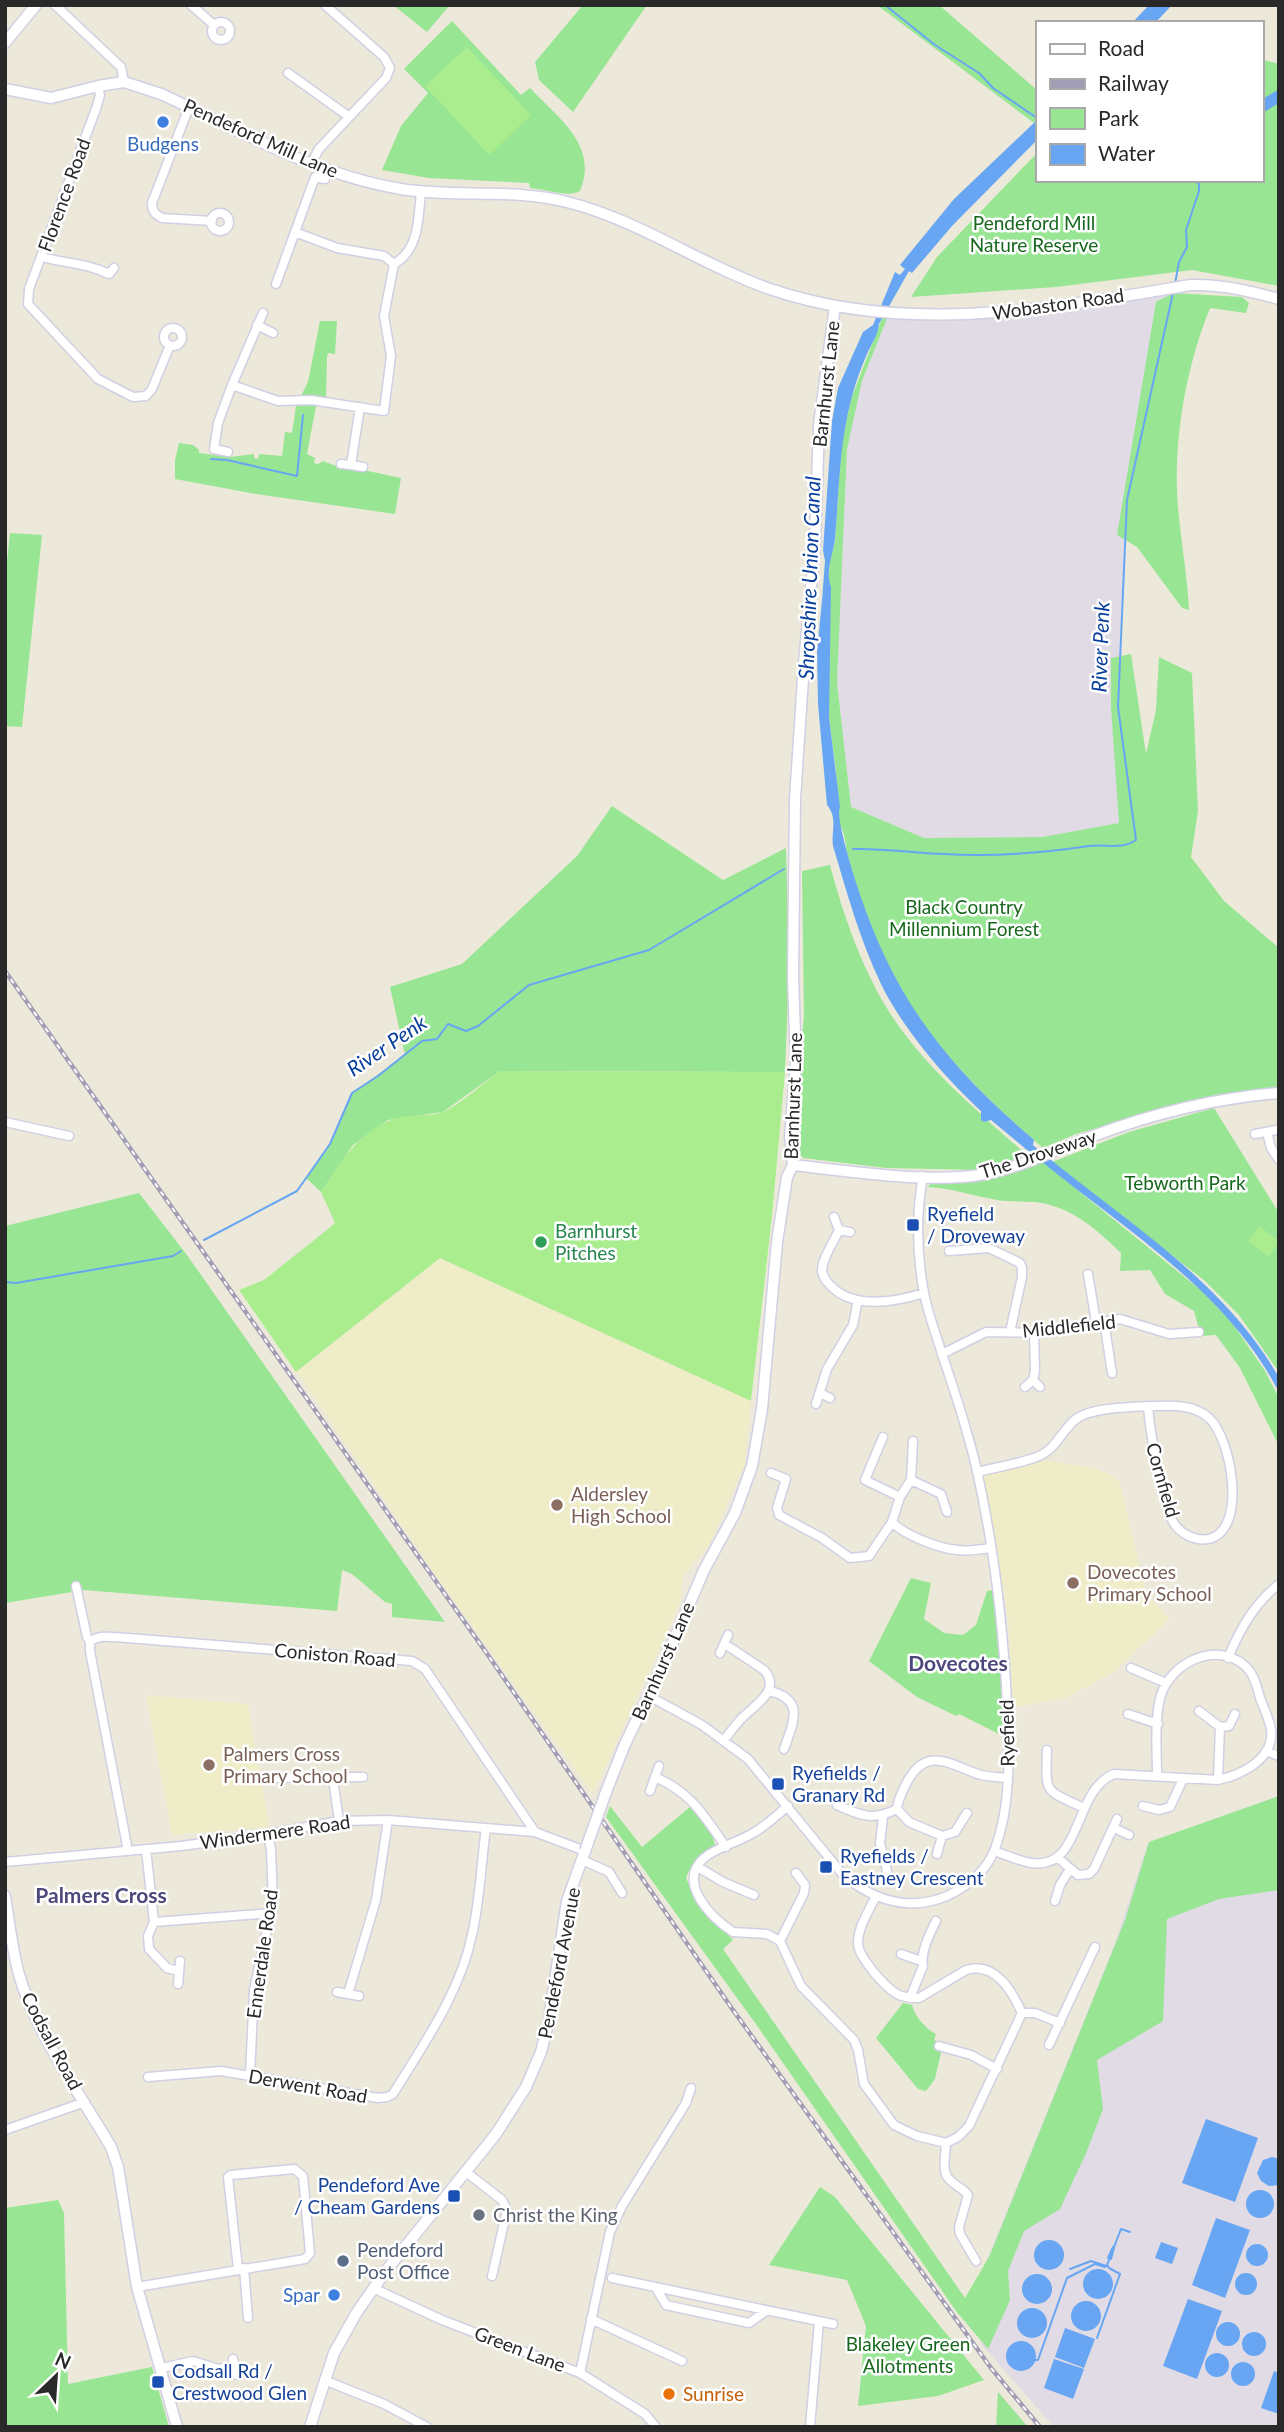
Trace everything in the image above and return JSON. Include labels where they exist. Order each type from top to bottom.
[{"type":"street","points":[[5,43],[36,5]]},
{"type":"street","points":[[55,5],[121,67],[124,82]]},
{"type":"street","points":[[191,5],[214,25]]},
{"type":"street","points":[[311,164],[319,149],[386,78],[390,68],[384,57],[324,5]]},
{"type":"street","points":[[288,73],[348,116]]},
{"type":"street","name":"Pendeford Mill Lane","points":[[5,89],[51,97],[124,82],[143,87],[189,107],[311,164],[359,180],[421,192],[524,194],[569,202],[638,229],[758,285],[835,306]]},
{"type":"street","name":"Florence Road","points":[[98,86],[100,95],[97,106],[29,289],[28,304],[99,379],[133,397],[142,397],[152,389],[170,345]]},
{"type":"street","points":[[189,107],[152,209],[162,218],[212,221]]},
{"type":"street","points":[[276,284],[311,176],[325,179]]},
{"type":"street","points":[[384,411],[391,356],[384,316],[394,264],[403,258],[415,239],[421,192]]},
{"type":"street","points":[[295,232],[337,248],[384,256],[394,264]]},
{"type":"street","points":[[42,257],[88,265],[111,275]]},
{"type":"street","name":"Wobaston Road","points":[[835,306],[962,315],[1004,313],[1210,284],[1279,299]]},
{"type":"street","name":"Barnhurst Lane","points":[[583,1855],[625,1744],[700,1579],[735,1513],[752,1466],[762,1409],[777,1242],[787,1177],[793,1164],[790,1137],[796,1062],[793,978],[795,799],[815,544],[819,425],[835,306]]},
{"type":"street","points":[[214,449],[218,423],[263,313]]},
{"type":"street","points":[[257,325],[273,333]]},
{"type":"street","points":[[232,385],[278,401],[311,400],[394,413]]},
{"type":"street","points":[[351,465],[360,407]]},
{"type":"street","points":[[204,448],[228,452]]},
{"type":"street","points":[[341,464],[363,467]]},
{"type":"street","name":"The Droveway","points":[[793,1164],[856,1172],[973,1176],[1030,1161],[1164,1113],[1279,1093]]},
{"type":"street","points":[[5,1122],[69,1136]]},
{"type":"street","points":[[1255,1134],[1272,1131],[1271,1148],[1279,1160]]},
{"type":"street","name":"Ryefield","points":[[649,1696],[694,1720],[748,1759],[844,1876],[859,1888],[876,1896],[911,1904],[933,1902],[975,1880],[994,1851],[1004,1814],[1008,1778],[1000,1595],[977,1472],[924,1293],[919,1248],[923,1176]]},
{"type":"street","points":[[834,1217],[839,1230],[822,1269],[824,1277],[835,1290],[858,1300],[884,1301],[924,1293]]},
{"type":"street","points":[[839,1230],[849,1232]]},
{"type":"street","points":[[949,1251],[989,1248],[1020,1263],[1022,1277],[1010,1332]]},
{"type":"street","points":[[963,1250],[965,1260]]},
{"type":"street","points":[[1088,1273],[1112,1373]]},
{"type":"street","points":[[816,1404],[827,1369],[853,1325],[858,1300]]},
{"type":"street","name":"Middlefield","points":[[942,1354],[984,1332],[1034,1333],[1120,1319],[1170,1335],[1199,1332]]},
{"type":"street","points":[[1025,1387],[1033,1380],[1035,1371],[1034,1333]]},
{"type":"street","points":[[1033,1380],[1040,1387]]},
{"type":"street","points":[[820,1393],[830,1398]]},
{"type":"street","name":"Cornfield","points":[[977,1472],[1040,1456],[1082,1416],[1115,1408],[1148,1406],[1192,1408],[1211,1419],[1226,1449],[1233,1508],[1227,1524],[1218,1535],[1202,1540],[1194,1538],[1182,1532],[1171,1519],[1150,1438],[1148,1406]]},
{"type":"street","points":[[883,1437],[865,1480],[900,1497]]},
{"type":"street","points":[[771,1473],[786,1479],[777,1508],[779,1515],[822,1538],[850,1558],[864,1558],[872,1553],[892,1522],[900,1497],[911,1480],[913,1441]]},
{"type":"street","points":[[911,1480],[941,1493],[947,1512]]},
{"type":"street","points":[[892,1522],[899,1529],[943,1548],[960,1551],[991,1548]]},
{"type":"street","points":[[1228,1658],[1246,1620],[1260,1601],[1279,1584]]},
{"type":"street","points":[[76,1586],[90,1642],[128,1851]]},
{"type":"street","points":[[719,1653],[728,1635]]},
{"type":"street","name":"Coniston Road","points":[[90,1642],[96,1637],[128,1638],[412,1661],[425,1669],[535,1832]]},
{"type":"street","points":[[724,1740],[769,1691],[770,1680],[764,1670],[725,1644]]},
{"type":"street","points":[[994,1851],[1033,1864],[1058,1858],[1069,1846],[1096,1786],[1107,1776],[1121,1773],[1217,1780],[1234,1776],[1248,1768],[1266,1751],[1271,1730],[1254,1680],[1242,1663],[1213,1655],[1190,1661],[1166,1683],[1160,1697],[1157,1775]]},
{"type":"street","points":[[1131,1668],[1166,1683]]},
{"type":"street","points":[[769,1691],[785,1696],[794,1708],[795,1718],[784,1749]]},
{"type":"street","points":[[1199,1711],[1220,1727],[1229,1726],[1235,1714]]},
{"type":"street","points":[[1128,1714],[1158,1724]]},
{"type":"street","points":[[1217,1780],[1220,1727]]},
{"type":"street","points":[[1047,1750],[1046,1784],[1050,1790],[1084,1808]]},
{"type":"street","points":[[1266,1751],[1279,1756]]},
{"type":"street","points":[[968,1814],[955,1832],[942,1836],[907,1827],[898,1809],[899,1798],[910,1776],[927,1763],[947,1760],[980,1774],[1008,1778]]},
{"type":"street","points":[[650,1791],[659,1766]]},
{"type":"street","points":[[655,1776],[678,1787],[690,1798],[726,1847]]},
{"type":"street","points":[[273,1778],[363,1777]]},
{"type":"street","points":[[332,1779],[339,1821]]},
{"type":"street","points":[[1147,1805],[1159,1810],[1170,1807],[1183,1779]]},
{"type":"street","points":[[837,1805],[859,1815],[883,1816],[898,1809]]},
{"type":"street","points":[[788,1806],[755,1833],[707,1856],[698,1867],[693,1887],[698,1897],[733,1932],[767,1934],[780,1941],[801,1986],[854,2040],[864,2084],[894,2125],[946,2143],[958,2137],[969,2126],[1022,2013]]},
{"type":"street","points":[[883,1816],[880,1843],[887,1859],[883,1882]]},
{"type":"street","points":[[1058,1858],[1078,1875],[1089,1874],[1117,1819]]},
{"type":"street","name":"Windermere Road","points":[[5,1862],[146,1849],[268,1834],[339,1821],[388,1821],[535,1832],[583,1855],[609,1872],[622,1893]]},
{"type":"street","points":[[348,1994],[376,1900],[388,1821]]},
{"type":"street","name":"Derwent Road","points":[[148,2077],[221,2071],[378,2098],[393,2094],[438,2020],[465,1959],[472,1936],[486,1828]]},
{"type":"street","points":[[1114,1828],[1129,1835]]},
{"type":"street","name":"Ennerdale Road","points":[[250,2075],[254,1990],[272,1913],[271,1850],[268,1834]]},
{"type":"street","points":[[937,1854],[942,1836]]},
{"type":"street","points":[[146,1849],[154,1922],[148,1936],[149,1949],[167,1968],[180,1966],[178,1984]]},
{"type":"street","name":"Pendeford Avenue","points":[[310,2427],[324,2381],[341,2340],[373,2288],[466,2172],[510,2114],[526,2087],[541,2052],[551,2009],[567,1901],[583,1855]]},
{"type":"street","points":[[698,1867],[723,1882],[754,1895]]},
{"type":"street","points":[[1055,1901],[1060,1885],[1070,1870]]},
{"type":"street","points":[[780,1941],[804,1893],[805,1885],[796,1872]]},
{"type":"street","name":"Codsall Road","points":[[5,1896],[12,1945],[24,1989],[45,2034],[111,2147],[118,2167],[137,2287],[177,2427]]},
{"type":"street","points":[[876,1896],[862,1927],[858,1940],[859,1950],[897,1994],[910,1998],[928,1995],[975,1967],[998,1976],[1022,2013]]},
{"type":"street","points":[[154,1922],[272,1913]]},
{"type":"street","points":[[910,1998],[936,1921]]},
{"type":"street","points":[[1049,2045],[1095,1947]]},
{"type":"street","points":[[901,1954],[921,1961]]},
{"type":"street","points":[[337,1992],[359,1996]]},
{"type":"street","points":[[1022,2013],[1035,2013],[1060,2023]]},
{"type":"street","points":[[939,2046],[971,2055],[998,2069]]},
{"type":"street","points":[[580,2373],[610,2232],[622,2206],[686,2103],[691,2088]]},
{"type":"street","points":[[5,2130],[85,2102]]},
{"type":"street","points":[[946,2143],[945,2170],[948,2179],[968,2195],[959,2227],[960,2234],[976,2260]]},
{"type":"street","points":[[137,2287],[241,2268],[304,2259],[310,2253],[303,2176],[294,2169],[228,2177],[241,2268],[248,2318]]},
{"type":"street","points":[[466,2172],[502,2200],[507,2210],[492,2276]]},
{"type":"street","points":[[612,2278],[833,2324]]},
{"type":"street","name":"Green Lane","points":[[373,2288],[442,2320],[580,2373],[645,2414],[656,2427]]},
{"type":"street","points":[[656,2288],[666,2305],[749,2323],[766,2311]]},
{"type":"street","points":[[591,2319],[682,2361]]},
{"type":"street","points":[[810,2427],[819,2322]]},
{"type":"street","points":[[162,2368],[193,2361],[219,2369],[235,2366]]},
{"type":"street","points":[[324,2381],[384,2404],[427,2427]]},
{"type":"shaded area","points":[[1154,293],[1173,293],[1127,500],[1120,656],[1111,658],[1111,708],[1120,823],[1043,837],[924,838],[851,807],[837,682],[847,448],[862,381],[888,316],[963,320],[1041,313]]},
{"type":"shaded area","name":"Aldersley High School","points":[[440,1258],[751,1401],[745,1464],[708,1547],[683,1575],[680,1603],[593,1794],[435,1574],[297,1372]]},
{"type":"shaded area","name":"Dovecotes Primary School","points":[[1043,1460],[1096,1468],[1120,1483],[1146,1593],[1170,1619],[1111,1674],[1063,1699],[1013,1707],[1008,1617],[983,1476]]},
{"type":"shaded area","name":"Palmers Cross Primary School","points":[[146,1695],[248,1704],[269,1827],[172,1835]]},
{"type":"shaded area","points":[[1279,1796],[1279,2427],[1054,2427],[981,2344],[987,2260],[1114,1946],[1148,1843]]},
{"type":"green space","points":[[393,5],[450,5],[427,32]]},
{"type":"green space","points":[[583,5],[647,5],[573,112],[539,80],[535,62]]},
{"type":"green space","points":[[877,5],[939,5],[1036,89],[1034,123]]},
{"type":"green space","points":[[452,21],[521,95],[530,88],[573,134],[584,160],[580,191],[563,193],[530,188],[529,183],[429,178],[382,170],[401,126],[428,93],[404,69]]},
{"type":"green space","points":[[467,47],[531,115],[489,155],[425,86]]},
{"type":"green space","name":"Pendeford Mill Nature Reserve","points":[[1263,61],[1279,64],[1279,286],[1192,270],[1056,287],[911,297],[937,257],[1036,154],[1036,182],[1263,182]]},
{"type":"green space","points":[[1173,293],[1242,297],[1249,303],[1246,313],[1210,308],[1195,352],[1184,398],[1178,446],[1177,492],[1189,610],[1182,608],[1137,547],[1117,535],[1156,302]]},
{"type":"green space","name":"Black Country Millennium Forest","points":[[883,316],[888,316],[862,381],[847,449],[837,682],[851,807],[924,838],[1043,837],[1119,823],[1111,708],[1111,658],[1131,654],[1146,754],[1156,710],[1159,657],[1192,673],[1198,811],[1191,857],[1224,901],[1279,948],[1279,1087],[1210,1096],[1076,1134],[1043,1148],[967,1077],[923,1024],[887,965],[863,905],[838,822],[836,771],[829,717],[828,580],[835,542],[841,446],[851,399]]},
{"type":"green space","points":[[320,321],[337,321],[335,354],[328,353],[327,357],[326,397],[301,396],[308,382]]},
{"type":"green space","points":[[296,406],[316,406],[307,454],[315,458],[314,463],[323,461],[336,468],[401,478],[395,514],[175,479],[179,443],[193,445],[199,453],[230,457],[254,454],[254,458],[258,459],[259,454],[282,456],[285,432],[292,433]]},
{"type":"green space","points":[[10,533],[42,535],[22,727],[5,726],[5,580]]},
{"type":"green space","points":[[612,806],[723,880],[786,848],[789,970],[785,1072],[500,1071],[443,1112],[388,1120],[353,1145],[321,1192],[306,1178],[330,1144],[352,1093],[405,1055],[390,987],[462,964],[577,856]]},
{"type":"green space","points":[[830,865],[861,958],[898,1025],[931,1066],[982,1115],[984,1122],[988,1121],[1028,1156],[979,1170],[886,1168],[803,1158],[794,1148],[804,1014],[802,871]]},
{"type":"green space","name":"Barnhurst Pitches","points":[[500,1071],[785,1072],[751,1401],[440,1258],[296,1372],[239,1290],[264,1280],[335,1223],[321,1192],[345,1157],[363,1137],[374,1128],[401,1117],[443,1112]]},
{"type":"green space","name":"Tebworth Park","points":[[1214,1108],[1279,1213],[1279,1372],[1239,1315],[1205,1281],[1052,1162],[1129,1132]]},
{"type":"green space","points":[[1043,1162],[1203,1292],[1233,1324],[1265,1371],[1279,1398],[1279,1446],[1240,1368],[1216,1335],[1201,1336],[1194,1311],[1165,1294],[1150,1270],[1120,1271],[1121,1253],[1092,1227],[1048,1204],[997,1200],[928,1187],[931,1183],[985,1181]]},
{"type":"green space","points":[[139,1193],[187,1255],[445,1622],[392,1617],[392,1604],[385,1602],[352,1574],[342,1570],[337,1611],[84,1590],[5,1603],[5,1226]]},
{"type":"green space","points":[[1259,1226],[1279,1241],[1269,1257],[1248,1241]]},
{"type":"green space","points":[[911,1578],[931,1583],[924,1619],[944,1633],[963,1635],[976,1625],[987,1591],[993,1590],[1003,1705],[1003,1736],[917,1697],[869,1661]]},
{"type":"green space","points":[[1279,1796],[1279,1890],[1219,1899],[1167,1919],[1163,2021],[1097,2060],[1103,2109],[1060,2209],[1024,2231],[1008,2271],[1010,2300],[988,2349],[956,2311],[758,2027],[606,1817],[610,1806],[642,1847],[691,1806],[712,1834],[715,1845],[698,1859],[686,1878],[695,1898],[733,1940],[723,1949],[965,2298],[990,2255],[1125,1920],[1149,1842]]},
{"type":"green space","points":[[903,2003],[912,2005],[921,2022],[936,2034],[934,2040],[943,2044],[935,2079],[926,2091],[918,2089],[876,2038]]},
{"type":"green space","name":"Blakeley Green Allotments","points":[[820,2187],[835,2197],[984,2380],[938,2396],[858,2406],[866,2326],[847,2280],[769,2265]]},
{"type":"green space","points":[[58,2200],[64,2213],[68,2384],[152,2367],[169,2427],[5,2427],[5,2208]]},
{"type":"green space","points":[[998,2392],[1028,2427],[996,2427]]},
{"type":"water","points":[[1149,5],[1172,5],[1157,21],[1134,21]]},
{"type":"water","points":[[1036,121],[1036,141],[952,226],[912,273],[909,271],[879,324],[856,382],[844,435],[835,539],[829,575],[829,717],[842,834],[881,947],[919,1017],[942,1048],[999,1109],[1034,1140],[1032,1149],[1027,1150],[991,1120],[981,1120],[981,1111],[939,1068],[901,1018],[873,967],[833,846],[833,820],[827,805],[818,704],[817,652],[825,561],[823,550],[832,421],[838,388],[863,332],[873,325],[895,272],[900,275],[905,269],[900,265],[954,199]]},
{"type":"water","points":[[1206,2119],[1258,2138],[1235,2202],[1182,2183]]},
{"type":"water","points":[[1272,2157],[1279,2159],[1279,2185],[1269,2186],[1261,2181],[1257,2173],[1263,2160]]},
{"type":"water","points":[[1260,2190],[1270,2194],[1274,2204],[1270,2214],[1260,2218],[1250,2214],[1246,2204],[1250,2194]]},
{"type":"water","points":[[1216,2218],[1250,2230],[1225,2298],[1192,2285]]},
{"type":"water","points":[[1049,2240],[1060,2244],[1064,2255],[1060,2266],[1049,2270],[1038,2266],[1034,2255],[1038,2244]]},
{"type":"water","points":[[1161,2242],[1178,2248],[1172,2264],[1155,2258]]},
{"type":"water","points":[[1257,2244],[1265,2247],[1268,2255],[1265,2263],[1257,2266],[1249,2263],[1246,2255],[1249,2247]]},
{"type":"water","points":[[1098,2269],[1109,2273],[1113,2284],[1109,2295],[1098,2299],[1087,2295],[1083,2284],[1087,2273]]},
{"type":"water","points":[[1246,2273],[1254,2276],[1257,2284],[1254,2292],[1246,2295],[1238,2292],[1235,2284],[1238,2276]]},
{"type":"water","points":[[1037,2274],[1043,2275],[1051,2283],[1051,2295],[1043,2303],[1037,2304],[1031,2303],[1023,2295],[1022,2289],[1023,2283],[1031,2275]]},
{"type":"water","points":[[1188,2299],[1222,2311],[1197,2379],[1163,2366]]},
{"type":"water","points":[[1086,2301],[1097,2305],[1101,2316],[1097,2327],[1086,2331],[1075,2327],[1071,2316],[1075,2305]]},
{"type":"water","points":[[1032,2308],[1038,2309],[1046,2317],[1046,2329],[1038,2337],[1032,2338],[1026,2337],[1018,2329],[1017,2323],[1018,2317],[1026,2309]]},
{"type":"water","points":[[1228,2322],[1236,2326],[1240,2334],[1236,2342],[1228,2346],[1220,2342],[1216,2334],[1220,2326]]},
{"type":"water","points":[[1065,2328],[1095,2339],[1084,2368],[1055,2357]]},
{"type":"water","points":[[1254,2332],[1265,2339],[1266,2344],[1259,2355],[1254,2356],[1243,2349],[1242,2344],[1249,2333]]},
{"type":"water","points":[[1021,2341],[1027,2342],[1035,2350],[1035,2362],[1027,2370],[1021,2371],[1015,2370],[1007,2362],[1006,2356],[1007,2350],[1015,2342]]},
{"type":"water","points":[[1217,2353],[1228,2360],[1229,2365],[1222,2376],[1217,2377],[1206,2370],[1205,2365],[1212,2354]]},
{"type":"water","points":[[1054,2359],[1084,2369],[1073,2399],[1044,2388]]},
{"type":"water","points":[[1243,2362],[1252,2365],[1255,2374],[1252,2383],[1243,2386],[1234,2383],[1231,2374],[1234,2365]]},
{"type":"water","points":[[1274,2371],[1279,2373],[1279,2414],[1261,2408]]},
{"type":"waterway","points":[[885,5],[935,45],[979,73],[993,88],[1036,117]]},
{"type":"waterway","name":"River Penk","points":[[1263,106],[1279,96]]},
{"type":"waterway","name":"River Penk","points":[[1175,284],[1179,262],[1187,247],[1186,230],[1199,191],[1196,182]]},
{"type":"waterway","name":"River Penk","points":[[853,849],[999,855],[1089,846],[1119,846],[1136,840],[1118,707],[1127,500],[1173,293]]},
{"type":"waterway","points":[[211,459],[227,460],[297,476],[303,415]]},
{"type":"waterway","name":"River Penk","points":[[204,1240],[297,1191],[330,1144],[352,1093],[422,1041],[437,1039],[448,1024],[466,1031],[478,1026],[529,985],[649,950],[784,869]]},
{"type":"waterway","name":"Shropshire Union Canal","points":[[1025,1143],[1197,1282],[1256,1348],[1279,1385]]},
{"type":"waterway","name":"River Penk","points":[[5,1282],[16,1283],[173,1256],[181,1251]]},
{"type":"waterway","points":[[1097,2338],[1120,2274],[1107,2265],[1121,2229],[1130,2232]]},
{"type":"waterway","points":[[1108,2258],[1113,2247]]},
{"type":"waterway","points":[[1111,2259],[1114,2248]]},
{"type":"waterway","points":[[1070,2269],[1091,2261],[1106,2266]]},
{"type":"waterway","points":[[1035,2360],[1038,2360],[1067,2278],[1095,2264],[1105,2267],[1107,2265]]},
{"type":"railway","points":[[5,971],[490,1658],[733,2010],[991,2368],[1040,2427]]},
{"type":"place","name":"Budgens","points":[[163,122]]},
{"type":"place","name":"Ryefield / Droveway","points":[[913,1225]]},
{"type":"place","name":"Barnhurst Pitches","points":[[541,1242]]},
{"type":"place","name":"Aldersley High School","points":[[557,1505]]},
{"type":"place","name":"Dovecotes Primary School","points":[[1073,1583]]},
{"type":"place","name":"Palmers Cross Primary School","points":[[209,1765]]},
{"type":"place","name":"Ryefields / Granary Rd","points":[[778,1784]]},
{"type":"place","name":"Ryefields / Eastney Crescent","points":[[826,1867]]},
{"type":"place","name":"Pendeford Ave / Cheam Gardens","points":[[454,2196]]},
{"type":"place","name":"Christ the King","points":[[479,2215]]},
{"type":"place","name":"Pendeford Post Office","points":[[343,2261]]},
{"type":"place","name":"Spar","points":[[334,2295]]},
{"type":"place","name":"Codsall Rd / Crestwood Glen","points":[[158,2382]]},
{"type":"place","name":"Sunrise","points":[[669,2394]]},
{"type":"district","name":"Dovecotes","points":[[958,1664]]},
{"type":"district","name":"Palmers Cross","points":[[101,1896]]}]
